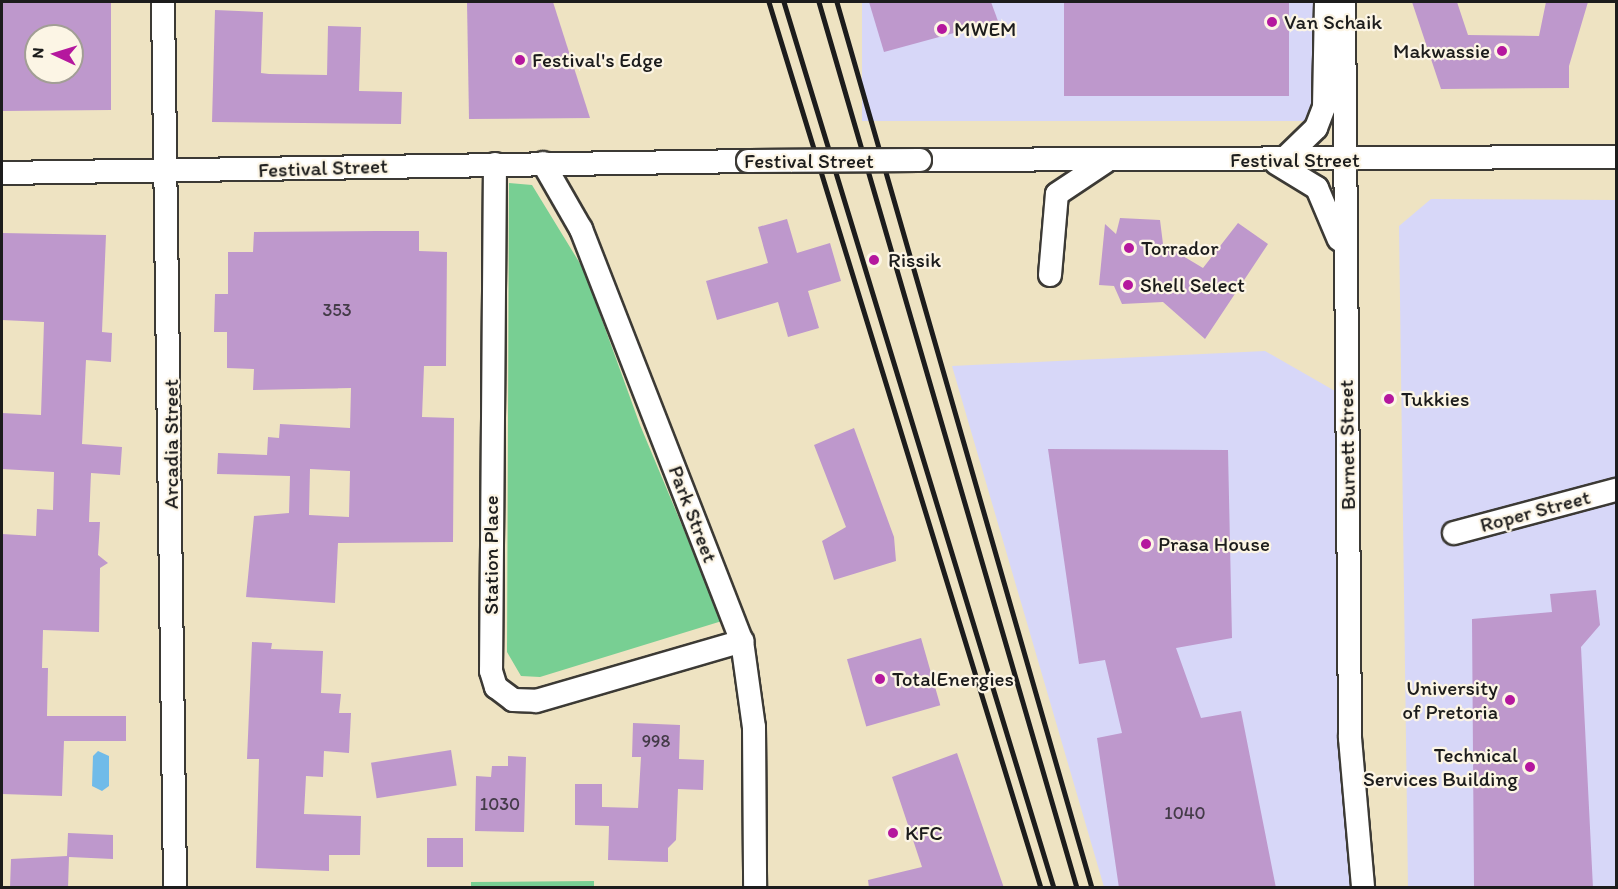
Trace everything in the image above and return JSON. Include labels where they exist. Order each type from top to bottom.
[{"type":"street","name":"Arcadia Street","points":[[163,2],[169,172],[175,888]]},
{"type":"street","points":[[1326,2],[1324,107],[1316,128],[1277,160],[1317,188],[1346,258]]},
{"type":"street","name":"Burnett Street","points":[[1344,2],[1350,738],[1363,888]]},
{"type":"street","name":"Festival Street","points":[[2,173],[169,172],[543,163],[1617,157]]},
{"type":"street","points":[[1050,276],[1057,194],[1106,161]]},
{"type":"street","name":"Park Street","points":[[543,163],[581,229],[742,641],[754,727],[755,888]]},
{"type":"street","name":"Station Place","points":[[495,164],[491,671],[496,687],[513,700],[536,701],[742,641]]},
{"type":"street","name":"Roper Street","points":[[1454,533],[1617,490]]},
{"type":"shaded area","points":[[862,2],[1313,2],[1313,121],[862,121]]},
{"type":"shaded area","name":"University of Pretoria","points":[[1431,199],[1616,200],[1616,887],[1408,887],[1399,226]]},
{"type":"shaded area","points":[[1265,351],[1335,391],[1341,780],[1354,887],[1104,887],[952,366]]},
{"type":"green space","points":[[509,183],[532,185],[584,270],[640,425],[722,621],[540,677],[521,676],[507,652]]},
{"type":"green space","points":[[594,881],[594,887],[471,887],[471,882]]},
{"type":"water","points":[[98,751],[109,756],[109,786],[102,791],[92,786],[93,756]]},
{"type":"building","points":[[2,2],[111,2],[111,110],[2,111]]},
{"type":"building","name":"Festival's Edge","points":[[467,2],[553,2],[590,118],[469,119]]},
{"type":"building","points":[[869,2],[991,2],[998,21],[884,52]]},
{"type":"building","points":[[1064,2],[1289,2],[1289,96],[1064,96]]},
{"type":"building","name":"Makwassie","points":[[1412,2],[1457,2],[1468,35],[1539,36],[1546,2],[1588,2],[1569,66],[1569,88],[1441,89]]},
{"type":"building","points":[[215,10],[263,12],[261,73],[269,74],[327,75],[328,26],[361,27],[359,91],[402,92],[401,124],[212,122]]},
{"type":"building","points":[[1120,218],[1160,220],[1163,244],[1203,268],[1238,223],[1268,244],[1205,339],[1163,302],[1122,304],[1114,286],[1099,285],[1105,224],[1116,234]]},
{"type":"building","points":[[787,219],[797,253],[830,243],[841,281],[808,291],[819,328],[788,337],[778,302],[717,320],[706,281],[768,263],[758,227]]},
{"type":"building","points":[[419,231],[419,251],[447,252],[446,366],[424,366],[422,417],[454,418],[453,542],[338,543],[335,603],[246,597],[254,516],[289,513],[290,476],[217,474],[218,453],[267,455],[268,437],[279,438],[280,424],[350,428],[351,388],[253,390],[254,369],[227,368],[227,332],[214,332],[215,294],[228,294],[228,252],[253,252],[254,232]],"holes":[[[310,469],[350,471],[349,517],[309,515]]]},
{"type":"building","points":[[2,233],[106,235],[102,332],[112,333],[111,362],[86,360],[82,444],[122,447],[120,475],[91,473],[89,522],[100,522],[98,555],[108,563],[100,568],[99,632],[43,630],[42,668],[48,668],[47,716],[126,716],[126,741],[64,741],[62,796],[2,794],[2,534],[36,536],[37,509],[53,510],[54,472],[2,469],[2,413],[41,415],[44,322],[2,320]]},
{"type":"building","points":[[854,428],[894,537],[896,561],[834,580],[822,541],[846,527],[814,445]]},
{"type":"building","points":[[1048,449],[1228,450],[1232,638],[1176,648],[1201,718],[1241,711],[1276,888],[1119,888],[1097,738],[1122,733],[1105,660],[1079,664]]},
{"type":"building","name":"Technical Services Building","points":[[1596,590],[1600,625],[1581,647],[1593,888],[1474,888],[1472,619],[1552,612],[1550,594]]},
{"type":"building","points":[[921,638],[940,705],[866,727],[847,659]]},
{"type":"building","points":[[252,642],[272,643],[271,649],[323,651],[321,693],[341,694],[339,713],[351,713],[349,753],[324,751],[323,777],[306,776],[304,814],[361,816],[360,855],[329,855],[329,871],[256,868],[259,759],[247,759]]},
{"type":"building","points":[[633,723],[680,725],[679,759],[704,760],[703,790],[678,789],[676,840],[668,848],[668,862],[608,860],[609,826],[575,825],[575,784],[602,784],[602,807],[638,808],[641,757],[632,757]]},
{"type":"building","points":[[451,750],[457,786],[377,798],[371,763]]},
{"type":"building","points":[[957,753],[1004,888],[869,888],[868,880],[922,867],[892,777]]},
{"type":"building","points":[[508,756],[526,757],[524,832],[475,831],[476,776],[491,777],[492,766],[508,766]]},
{"type":"building","points":[[68,833],[113,835],[113,859],[69,857],[68,888],[10,888],[11,859],[67,856]]},
{"type":"building","points":[[427,838],[463,838],[463,867],[427,867]]},
{"type":"railway","points":[[769,2],[1041,888]]},
{"type":"railway","points":[[784,2],[1054,888]]},
{"type":"railway","points":[[819,2],[1077,888]]},
{"type":"railway","points":[[837,2],[1092,888]]},
{"type":"place","name":"Van Schaik","points":[[1272,22]]},
{"type":"place","name":"MWEM","points":[[942,29]]},
{"type":"place","name":"Makwassie","points":[[1502,51]]},
{"type":"place","name":"Festival's Edge","points":[[520,60]]},
{"type":"place","name":"Torrador","points":[[1129,248]]},
{"type":"place","name":"Rissik","points":[[874,260]]},
{"type":"place","name":"Shell Select","points":[[1128,285]]},
{"type":"place","name":"Tukkies","points":[[1389,399]]},
{"type":"place","name":"Prasa House","points":[[1146,544]]},
{"type":"place","name":"TotalEnergies","points":[[880,679]]},
{"type":"place","name":"University of Pretoria","points":[[1510,700]]},
{"type":"place","name":"Technical Services Building","points":[[1530,767]]},
{"type":"place","name":"KFC","points":[[893,833]]}]
